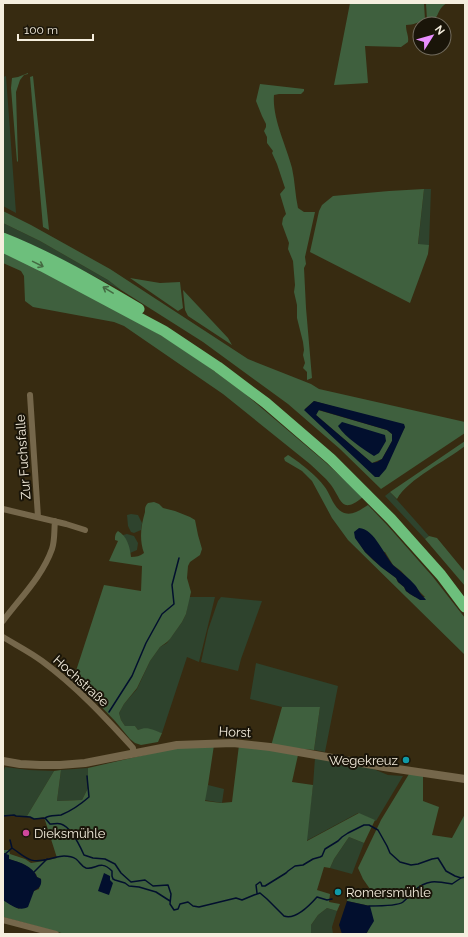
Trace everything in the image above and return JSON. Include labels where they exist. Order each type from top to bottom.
[{"type":"highway","points":[[3,238],[54,261],[109,291],[201,348],[255,386],[342,461],[404,524],[465,595]]},
{"type":"highway","points":[[3,247],[164,331],[218,367],[266,404],[331,459],[391,519],[441,575],[465,607]]},
{"type":"street","name":"Zur Fuchsfalle","points":[[30,395],[38,517]]},
{"type":"street","points":[[3,509],[85,530]]},
{"type":"street","points":[[3,621],[45,566],[54,541],[54,521]]},
{"type":"street","name":"Hochstraße","points":[[3,637],[42,661],[95,706],[133,748],[133,753]]},
{"type":"street","name":"Horst","points":[[3,762],[40,765],[85,763],[177,745],[233,742],[465,779]]},
{"type":"street","points":[[3,920],[56,934]]},
{"type":"green space","points":[[350,3],[424,3],[425,16],[412,16],[412,24],[406,25],[408,42],[401,47],[365,46],[368,83],[334,85]]},
{"type":"green space","points":[[426,3],[447,3],[442,7],[436,16],[427,16]]},
{"type":"green space","points":[[28,73],[20,80],[16,92],[17,162],[11,88],[12,78]]},
{"type":"green space","points":[[6,76],[16,213],[3,206],[3,77]]},
{"type":"green space","points":[[33,76],[49,230],[43,227],[30,77]]},
{"type":"green space","points":[[260,84],[304,89],[301,94],[274,95],[274,104],[277,122],[292,168],[298,208],[304,212],[315,212],[304,268],[312,378],[307,380],[307,372],[303,368],[305,363],[303,355],[303,342],[297,318],[293,261],[288,249],[289,243],[282,224],[283,218],[286,214],[280,194],[285,188],[272,153],[273,151],[267,143],[267,137],[264,131],[266,124],[256,101]]},
{"type":"green space","points":[[424,189],[431,189],[429,245],[418,245]]},
{"type":"green space","points":[[424,189],[418,244],[429,245],[428,254],[410,303],[310,252],[319,211],[322,205],[333,196]]},
{"type":"green space","points":[[3,211],[110,269],[248,359],[311,384],[319,389],[465,422],[465,433],[381,489],[340,449],[288,404],[203,342],[121,290],[108,280],[40,241],[3,223]],"holes":[[[314,401],[405,427],[379,477],[305,409]]]},
{"type":"green space","points":[[3,223],[40,241],[108,280],[121,290],[51,254],[3,232]]},
{"type":"green space","points":[[3,249],[103,300],[206,365],[244,393],[324,461],[363,497],[350,505],[343,503],[329,482],[310,464],[223,394],[124,326],[114,322],[33,307],[25,301],[24,276],[21,271],[3,263]]},
{"type":"green space","points":[[130,278],[160,283],[180,282],[183,308],[178,311]]},
{"type":"green space","points":[[183,290],[228,338],[232,345],[188,316],[185,310]]},
{"type":"green space","points":[[318,410],[387,430],[392,434],[392,441],[382,459],[372,463],[316,415]]},
{"type":"green space","points":[[465,441],[465,446],[418,477],[402,492],[397,499],[390,492]]},
{"type":"green space","points":[[288,455],[321,482],[336,507],[342,512],[349,514],[359,511],[368,505],[388,526],[433,577],[465,618],[465,655],[348,540],[332,518],[312,481],[302,471],[285,461],[284,458]],"holes":[[[361,546],[385,552],[393,565],[401,571],[425,597],[415,597],[406,591],[396,578],[373,560]]]},
{"type":"green space","points":[[390,492],[429,536],[425,539],[385,496]]},
{"type":"green space","points":[[154,502],[163,508],[175,511],[195,520],[202,549],[200,555],[190,562],[188,566],[187,578],[191,592],[186,614],[182,622],[170,639],[160,647],[150,661],[137,688],[124,704],[119,713],[125,726],[135,726],[138,730],[147,728],[162,733],[158,742],[141,745],[130,739],[88,693],[73,680],[104,585],[141,591],[142,566],[109,561],[118,541],[115,540],[115,535],[118,531],[128,542],[131,557],[144,553],[141,543],[142,522],[146,505]]},
{"type":"green space","points":[[127,515],[138,515],[142,523],[141,530],[134,533],[131,532],[128,526]]},
{"type":"green space","points":[[127,534],[134,536],[138,543],[137,550],[130,553],[123,535]]},
{"type":"green space","points":[[429,536],[437,538],[465,572],[465,586],[425,539]]},
{"type":"green space","points":[[189,597],[215,597],[199,662],[187,657],[162,733],[147,729],[138,730],[135,726],[125,726],[119,713],[124,704],[137,689],[150,661],[160,647],[167,643],[182,622],[186,614]]},
{"type":"green space","points":[[221,597],[262,601],[238,671],[201,662],[208,630],[218,601]]},
{"type":"green space","points":[[256,663],[338,686],[325,752],[314,750],[320,707],[282,707],[250,699]]},
{"type":"green space","points":[[282,707],[320,707],[314,750],[271,746]]},
{"type":"green space","points":[[214,745],[205,801],[221,803],[232,802],[239,745],[298,755],[292,782],[313,785],[307,841],[359,813],[375,820],[364,843],[349,837],[334,859],[330,868],[324,867],[317,890],[330,894],[329,902],[340,904],[337,911],[327,908],[318,915],[311,925],[311,934],[65,934],[3,917],[3,900],[19,909],[34,891],[39,889],[41,879],[37,877],[36,874],[28,867],[9,859],[5,853],[3,853],[3,850],[9,850],[10,854],[25,859],[31,863],[57,858],[44,817],[34,819],[27,816],[54,771],[61,770],[57,801],[82,800],[88,788],[88,768],[179,747]]},
{"type":"green space","points":[[315,758],[371,768],[388,775],[403,776],[376,821],[358,813],[306,841]]},
{"type":"green space","points":[[5,767],[54,771],[27,816],[3,816],[3,773]]},
{"type":"green space","points":[[88,768],[88,788],[82,800],[57,801],[61,770]]},
{"type":"green space","points":[[409,774],[423,775],[423,801],[439,807],[432,835],[452,838],[465,814],[465,934],[366,934],[368,931],[370,906],[347,901],[349,892],[367,897],[370,889],[358,868],[381,820]]},
{"type":"green space","points":[[208,785],[224,789],[222,803],[204,800]]},
{"type":"green space","points":[[349,837],[364,843],[352,874],[330,868],[334,859]]},
{"type":"green space","points":[[327,908],[337,911],[332,927],[333,934],[311,934],[311,925],[318,915]]},
{"type":"water","points":[[314,401],[404,424],[405,427],[386,469],[379,477],[375,477],[304,410]],"holes":[[[319,410],[387,430],[392,434],[392,441],[382,459],[372,463],[316,415]]]},
{"type":"water","points":[[342,422],[385,435],[386,441],[379,453],[374,456],[350,439],[338,426]]},
{"type":"water","points":[[359,528],[370,533],[390,562],[413,582],[426,600],[420,600],[406,591],[396,578],[381,567],[365,552],[355,538],[354,532]]},
{"type":"water","points":[[3,853],[9,855],[9,859],[29,867],[37,877],[41,879],[41,885],[34,891],[28,907],[21,909],[12,906],[3,900]]},
{"type":"water","points":[[104,873],[110,876],[110,880],[113,883],[109,895],[98,891]]},
{"type":"water","points":[[347,901],[370,906],[374,921],[366,934],[342,934],[339,925]]},
{"type":"waterway","points":[[109,712],[132,676],[146,643],[162,614],[174,604],[172,585],[179,558]]},
{"type":"waterway","points":[[45,818],[61,815],[76,807],[89,797],[87,776]]},
{"type":"waterway","points":[[3,816],[14,815],[34,819],[45,818],[50,824],[60,824],[65,826],[75,837],[84,855],[93,858],[105,859],[115,864],[121,873],[131,882],[145,880],[153,886],[168,885],[171,894],[170,904],[174,910],[178,909],[180,904],[188,902],[193,906],[199,907],[236,898],[242,900],[260,893],[284,916],[288,917],[302,911],[317,897],[327,900],[332,899]]},
{"type":"waterway","points":[[257,893],[256,885],[260,882],[262,886],[265,886],[295,866],[303,865],[322,856],[325,849],[348,833],[364,825],[369,825],[378,830],[390,853],[400,862],[411,865],[438,858],[446,871],[461,878]]},
{"type":"waterway","points":[[10,840],[12,848],[29,859],[37,861],[66,856],[76,859],[86,868],[101,865],[112,871],[113,879],[129,886],[156,892],[170,901]]},
{"type":"waterway","points":[[3,856],[12,848]]},
{"type":"waterway","points":[[34,872],[47,859]]},
{"type":"waterway","points":[[369,906],[387,906],[397,904],[404,901],[423,884],[432,882],[452,884],[465,877]]},
{"type":"place","name":"Wegekreuz","points":[[406,760]]},
{"type":"place","name":"Dieksmühle","points":[[26,833]]},
{"type":"place","name":"Romersmühle","points":[[338,892]]}]
